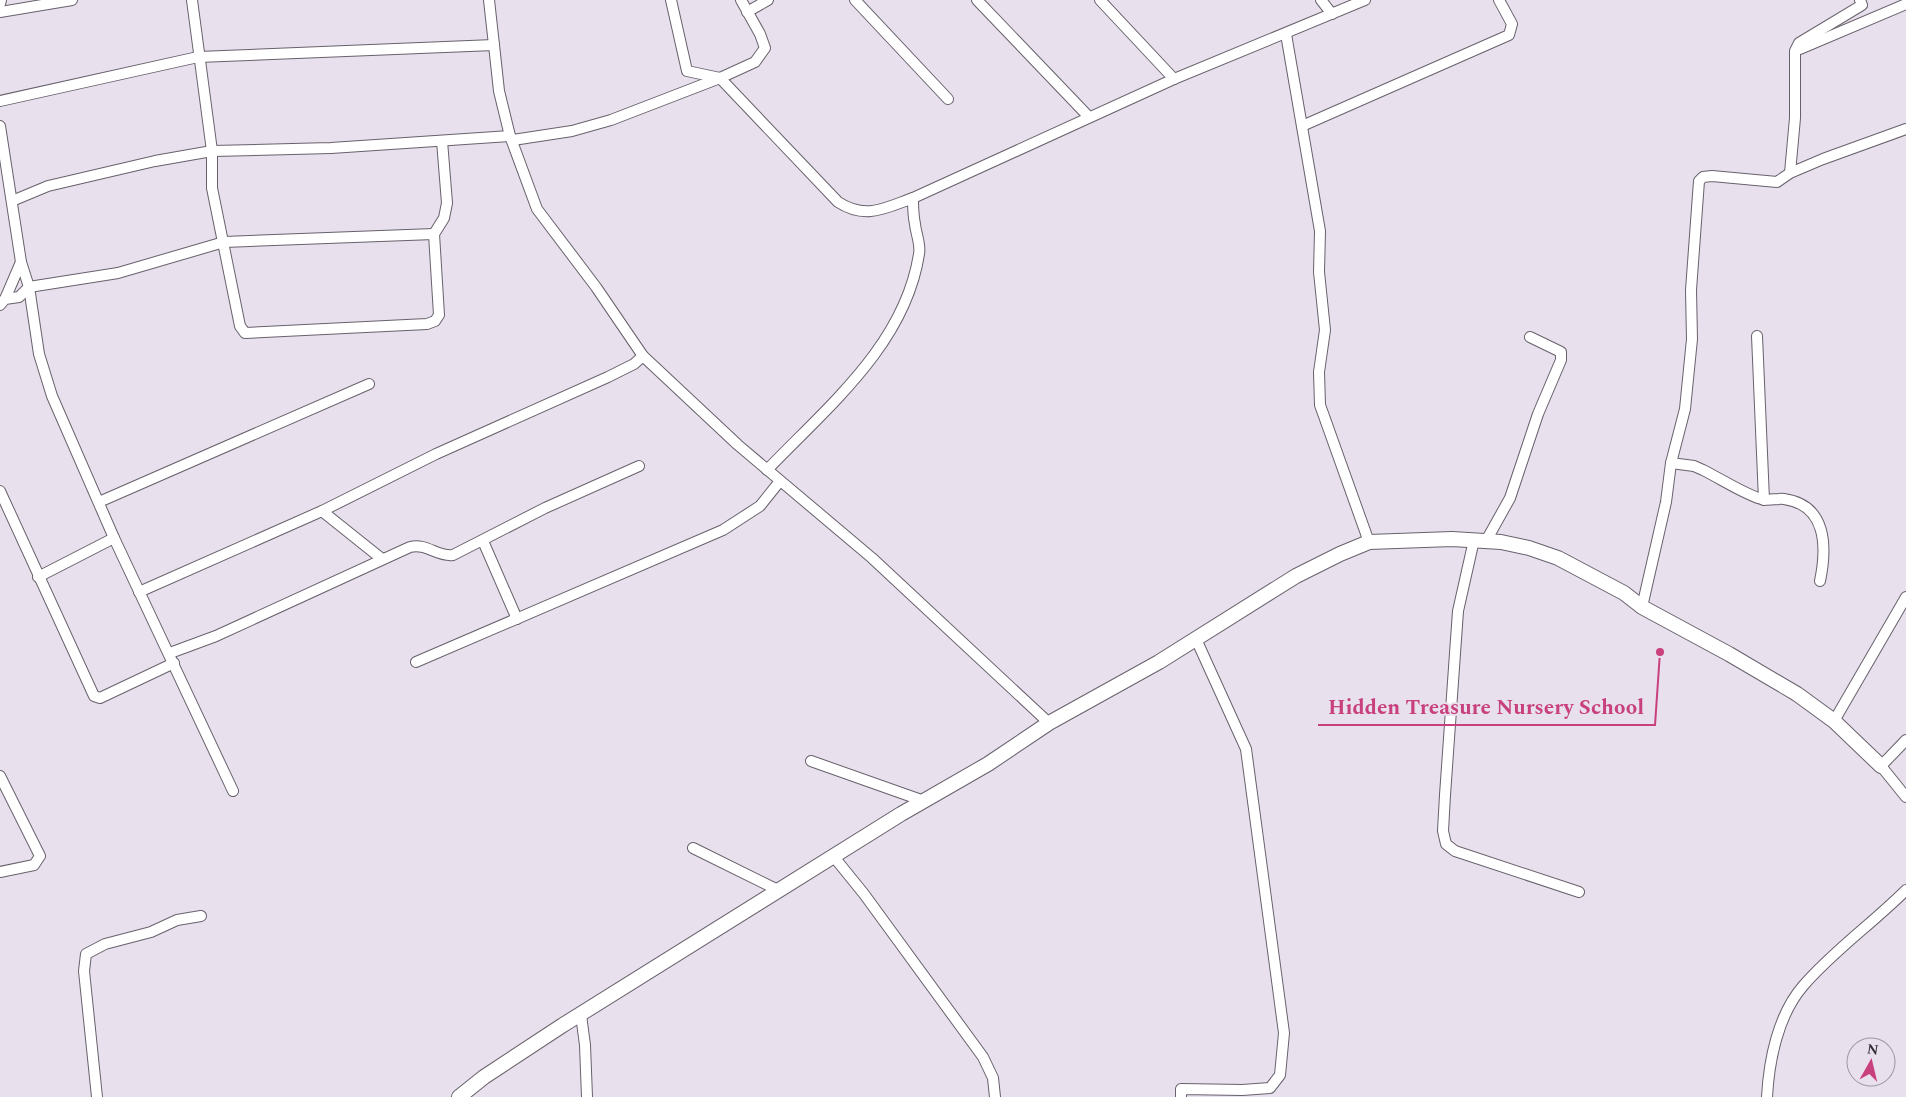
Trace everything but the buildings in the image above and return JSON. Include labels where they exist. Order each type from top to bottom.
[{"type":"street","points":[[0,12],[72,0]]},
{"type":"street","points":[[192,0],[198,57],[212,151],[212,188],[242,331],[256,334],[426,324],[436,321],[438,315],[434,234],[444,218],[447,203],[442,141]]},
{"type":"street","points":[[489,0],[499,91],[512,138],[537,209],[596,287],[642,356],[767,470],[872,558],[1049,723]]},
{"type":"street","points":[[671,0],[687,71],[720,78],[838,202],[851,210],[864,213],[913,198],[1174,79],[1365,0]]},
{"type":"street","points":[[12,200],[48,186],[155,161],[212,151],[331,148],[512,138],[572,131],[611,120],[720,78],[755,62],[764,48],[760,34],[741,0]]},
{"type":"street","points":[[747,12],[768,0]]},
{"type":"street","points":[[855,0],[948,99]]},
{"type":"street","points":[[977,0],[1089,117]]},
{"type":"street","points":[[1100,0],[1174,79]]},
{"type":"street","points":[[1321,0],[1332,14]]},
{"type":"street","points":[[1302,126],[1509,35],[1512,24],[1499,0]]},
{"type":"street","points":[[1790,173],[1795,118],[1794,51],[1799,43],[1862,6],[1860,0]]},
{"type":"street","points":[[1794,51],[1906,4]]},
{"type":"street","points":[[1286,34],[1320,231],[1320,272],[1325,330],[1319,372],[1320,405],[1369,542]]},
{"type":"street","points":[[0,101],[198,57],[494,44]]},
{"type":"street","points":[[0,126],[21,262],[29,287],[39,354],[50,388],[114,538],[233,791]]},
{"type":"street","points":[[1642,607],[1666,502],[1671,463],[1685,409],[1690,366],[1691,290],[1699,181],[1703,177],[1712,176],[1777,182],[1790,173],[1906,129]]},
{"type":"street","points":[[767,470],[863,370],[879,351],[899,316],[912,286],[920,252],[913,198]]},
{"type":"street","points":[[3,302],[19,297],[29,287],[118,273],[224,242],[434,234]]},
{"type":"street","points":[[3,302],[21,262]]},
{"type":"street","points":[[1757,336],[1764,500]]},
{"type":"street","points":[[1530,337],[1561,352],[1561,360],[1538,414],[1510,498],[1480,541],[1458,611],[1443,831],[1446,844],[1455,851],[1579,892]]},
{"type":"street","points":[[139,592],[322,511],[436,454],[608,377],[634,364],[642,356]]},
{"type":"street","points":[[99,502],[368,384]]},
{"type":"street","points":[[1671,463],[1694,466],[1764,500],[1783,499],[1804,506],[1814,514],[1823,542],[1823,563],[1820,581]]},
{"type":"street","points":[[0,491],[94,696],[100,698],[172,658],[382,559],[416,545],[428,547],[442,555],[453,555],[545,508],[639,466]]},
{"type":"street","points":[[416,662],[722,530],[745,518],[760,506],[780,481]]},
{"type":"street","points":[[322,511],[382,559]]},
{"type":"street","points":[[38,577],[114,538]]},
{"type":"street","points":[[483,541],[517,619]]},
{"type":"street","points":[[460,1097],[484,1078],[581,1015],[924,801],[988,764],[1049,723],[1159,662],[1296,576],[1369,542],[1480,541],[1529,548],[1558,558],[1624,593],[1642,607],[1729,654],[1797,694],[1834,721],[1881,766],[1906,797]]},
{"type":"street","points":[[1834,721],[1906,597]]},
{"type":"street","points":[[1181,1097],[1181,1090],[1257,1093],[1270,1088],[1280,1075],[1284,1033],[1252,787],[1241,737],[1196,639]]},
{"type":"street","points":[[1881,766],[1906,740]]},
{"type":"street","points":[[811,762],[924,801]]},
{"type":"street","points":[[0,776],[40,856],[34,865],[0,872]]},
{"type":"street","points":[[693,848],[780,891]]},
{"type":"street","points":[[834,857],[864,894],[983,1057],[993,1078],[995,1097]]},
{"type":"street","points":[[1767,1097],[1770,1065],[1779,1033],[1787,1011],[1802,987],[1906,890]]},
{"type":"street","points":[[96,1097],[84,971],[86,954],[105,944],[151,932],[176,920],[201,916]]},
{"type":"street","points":[[581,1015],[585,1045],[587,1097]]},
{"type":"place","name":"Hidden Treasure Nursery School","points":[[1660,652]]}]
